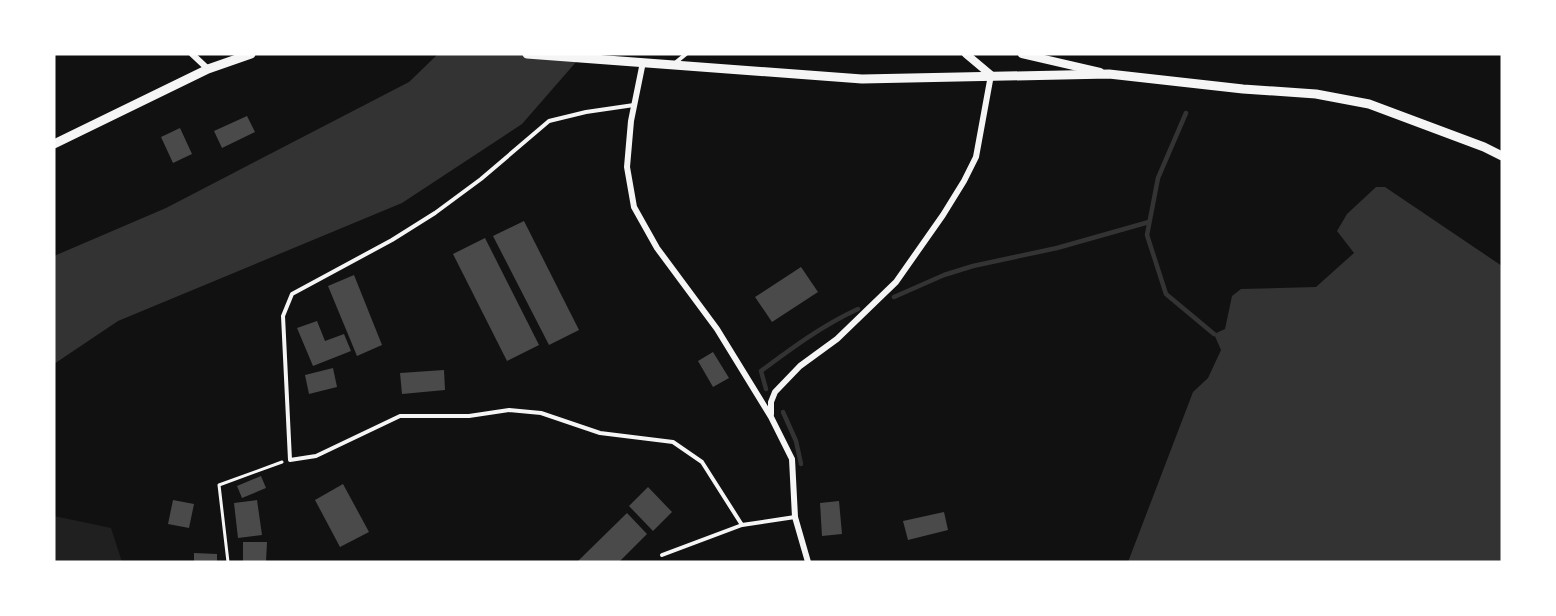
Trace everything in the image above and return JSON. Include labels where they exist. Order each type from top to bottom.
[{"type":"main road","points":[[54,144],[208,69],[251,54]]},
{"type":"main road","points":[[527,54],[862,79],[1109,74],[1243,89],[1316,94],[1369,104],[1484,147],[1502,156]]},
{"type":"street","points":[[192,54],[208,69]]},
{"type":"street","points":[[771,417],[771,402],[775,392],[800,366],[837,339],[896,282],[964,182],[976,157],[991,75],[966,54]]},
{"type":"street","points":[[1022,54],[1109,74]]},
{"type":"street","points":[[643,61],[634,105],[627,166],[634,207],[657,248],[717,329],[771,417],[792,459],[795,517],[808,562]]},
{"type":"lane","points":[[674,64],[686,54]]},
{"type":"lane","points":[[634,105],[586,112],[549,121],[481,179],[435,213],[392,240],[292,294],[283,316],[290,460],[316,456],[400,416],[469,416],[509,410],[541,413],[600,433],[673,442],[702,462],[742,525]]},
{"type":"lane","points":[[662,555],[742,525],[795,517]]},
{"type":"path","points":[[228,562],[219,485],[290,460]]},
{"type":"shaded area","points":[[438,54],[583,54],[522,124],[402,203],[118,321],[54,364],[54,256],[166,208],[409,82]]},
{"type":"shaded area","points":[[1376,187],[1385,187],[1502,266],[1502,562],[1128,562],[1193,392],[1208,378],[1221,350],[1214,334],[1225,329],[1232,296],[1241,289],[1316,287],[1354,253],[1337,231],[1347,214]]},
{"type":"shaded area","points":[[54,516],[111,528],[122,562],[54,562]]},
{"type":"building","points":[[247,116],[255,132],[222,148],[214,131]]},
{"type":"building","points":[[180,128],[192,154],[173,163],[161,137]]},
{"type":"building","points":[[524,221],[579,330],[549,345],[493,236]]},
{"type":"building","points":[[485,238],[539,345],[507,361],[453,254]]},
{"type":"building","points":[[801,267],[818,292],[772,322],[755,297]]},
{"type":"building","points":[[354,275],[382,345],[357,356],[328,286]]},
{"type":"building","points":[[317,321],[325,341],[344,334],[351,351],[313,366],[297,328]]},
{"type":"building","points":[[713,352],[729,378],[713,387],[698,361]]},
{"type":"building","points":[[333,368],[337,387],[309,394],[305,375]]},
{"type":"building","points":[[444,370],[445,390],[402,394],[400,373]]},
{"type":"building","points":[[261,476],[266,488],[242,498],[237,486]]},
{"type":"building","points":[[343,484],[369,532],[340,547],[315,500]]},
{"type":"building","points":[[648,487],[672,512],[653,531],[629,506]]},
{"type":"building","points":[[173,500],[194,504],[189,528],[168,524]]},
{"type":"building","points":[[257,500],[262,535],[238,538],[234,503]]},
{"type":"building","points":[[839,501],[842,534],[822,536],[820,503]]},
{"type":"building","points":[[944,512],[948,530],[908,540],[903,521]]},
{"type":"building","points":[[627,513],[647,534],[619,562],[577,562]]},
{"type":"building","points":[[243,542],[267,542],[266,562],[243,562]]},
{"type":"building","points":[[194,553],[217,554],[217,562],[194,562]]},
{"type":"waterway","points":[[1186,113],[1158,178],[1147,235],[1166,294],[1214,334]]},
{"type":"waterway","points":[[894,297],[944,275],[973,266],[1057,248],[1149,222]]},
{"type":"waterway","points":[[766,389],[761,371],[796,345],[858,309]]},
{"type":"waterway","points":[[783,412],[796,441],[801,464]]}]
